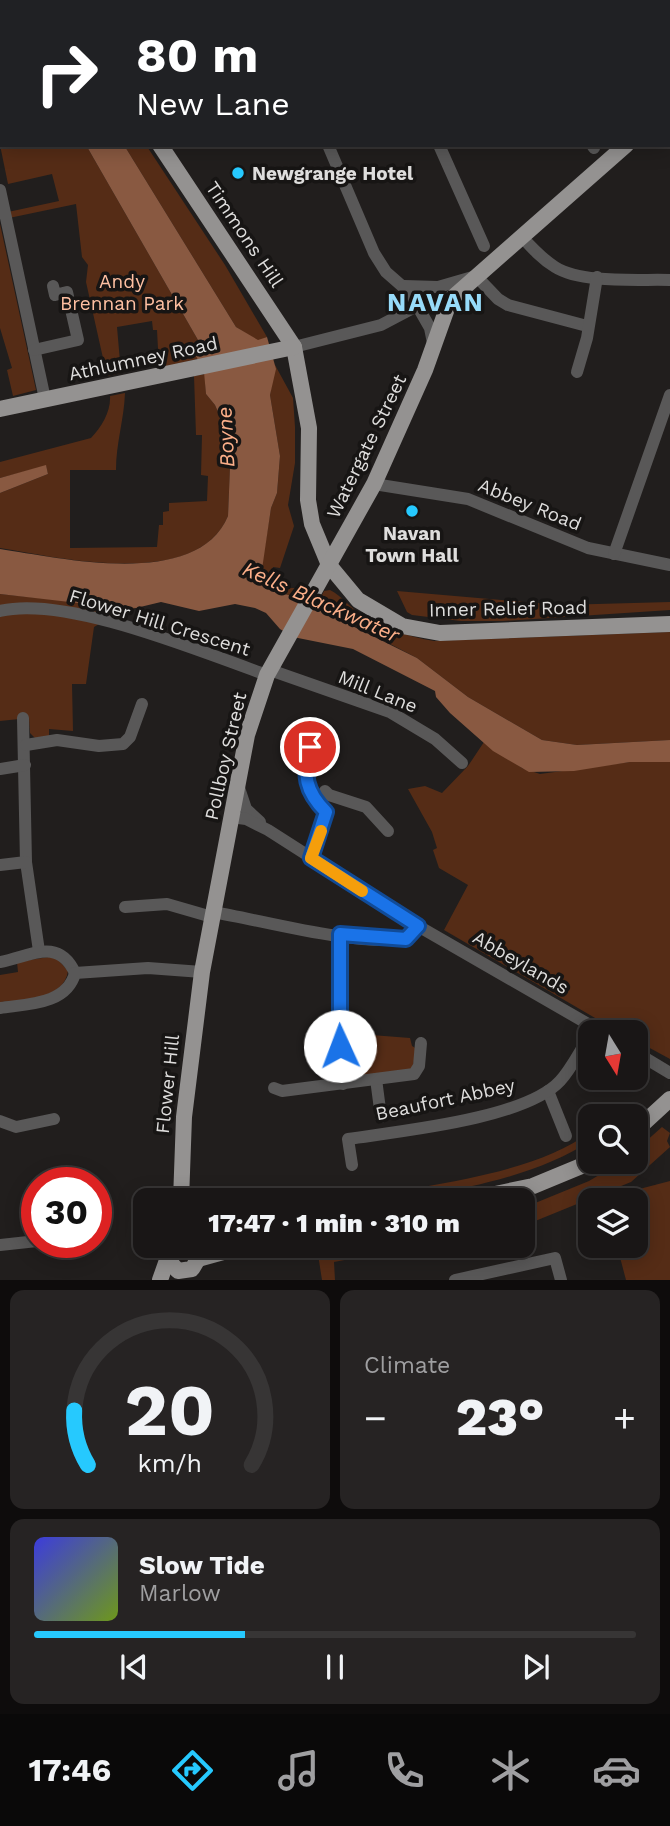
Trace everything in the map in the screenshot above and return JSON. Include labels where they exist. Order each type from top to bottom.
[{"type":"main road","name":"Timmons Hill","points":[[161,147],[293,347],[309,428],[308,500],[312,524],[330,565]]},
{"type":"main road","name":"Watergate Street","points":[[330,565],[374,484],[405,417],[450,300],[476,276],[489,255],[522,237],[599,153],[619,147]]},
{"type":"main road","name":"Athlumney Road","points":[[0,409],[293,347]]},
{"type":"main road","name":"Pollboy Street","points":[[202,972],[231,817],[256,705],[268,673],[330,565]]},
{"type":"main road","name":"Inner Relief Road","points":[[330,565],[348,591],[371,610],[402,626],[418,630],[465,633],[670,624]]},
{"type":"main road","name":"Flower Hill","points":[[181,1188],[184,1109],[202,972]]},
{"type":"main road","points":[[648,1119],[670,1099]]},
{"type":"main road","points":[[521,1188],[544,1183],[578,1168]]},
{"type":"main road","points":[[160,1280],[184,1266],[208,1258]]},
{"type":"street","points":[[329,147],[374,253],[386,272],[404,286],[430,328],[433,343]]},
{"type":"street","points":[[440,147],[489,255]]},
{"type":"street","points":[[0,190],[46,399]]},
{"type":"street","points":[[522,237],[556,268],[597,277],[670,280]]},
{"type":"street","points":[[404,286],[438,288],[476,276],[498,299],[508,304],[587,326]]},
{"type":"street","points":[[577,372],[587,338],[597,277]]},
{"type":"street","points":[[34,350],[78,340],[66,292],[55,295],[53,286]]},
{"type":"street","points":[[293,347],[374,327],[417,306]]},
{"type":"street","points":[[614,554],[670,395]]},
{"type":"street","name":"Abbey Road","points":[[374,484],[468,499],[557,536],[614,554],[670,565]]},
{"type":"street","name":"Flower Hill Crescent","points":[[0,611],[34,607],[105,621],[268,673]]},
{"type":"street","name":"Mill Lane","points":[[268,673],[390,712],[435,739],[462,764]]},
{"type":"street","points":[[26,745],[57,740],[99,746],[123,744],[130,737],[142,704]]},
{"type":"street","points":[[23,718],[26,745],[26,862],[39,951]]},
{"type":"street","points":[[310,747],[306,782],[325,816]]},
{"type":"street","points":[[0,769],[24,765]]},
{"type":"street","points":[[240,774],[242,802],[268,830]]},
{"type":"street","points":[[311,858],[325,816],[333,807],[330,794],[366,807],[388,831]]},
{"type":"street","points":[[231,817],[246,819],[268,830]]},
{"type":"street","name":"Abbeylands","points":[[268,830],[418,926],[578,1022]]},
{"type":"street","points":[[0,865],[26,862]]},
{"type":"street","points":[[125,907],[167,904],[340,934],[406,939],[418,926]]},
{"type":"street","points":[[340,934],[338,1028],[343,1084]]},
{"type":"street","points":[[0,962],[39,951],[61,953],[75,973]]},
{"type":"street","points":[[75,973],[148,968],[202,972]]},
{"type":"street","points":[[0,1008],[53,999],[68,987],[75,973]]},
{"type":"street","points":[[274,1088],[282,1091],[414,1074],[419,1066],[421,1044]]},
{"type":"street","name":"Beaufort Abbey","points":[[352,1165],[348,1139],[424,1127],[500,1110],[548,1091],[561,1080],[578,1056]]},
{"type":"street","points":[[648,1060],[670,1073]]},
{"type":"street","points":[[376,1079],[381,1117]]},
{"type":"street","points":[[548,1091],[566,1136]]},
{"type":"street","points":[[0,1121],[16,1128],[54,1119]]},
{"type":"street","points":[[0,1245],[21,1243]]},
{"type":"street","points":[[455,1280],[555,1258],[561,1280]]},
{"type":"green space","name":"Andy Brennan Park","points":[[0,147],[87,147],[198,340],[198,359],[159,368],[157,330],[153,330],[152,321],[117,327],[121,373],[107,376],[86,282],[88,265],[82,257],[76,204],[9,218],[8,212],[59,201],[52,174],[8,184]]},
{"type":"green space","points":[[125,147],[147,147],[225,265],[267,337],[258,341],[236,327]]},
{"type":"green space","points":[[0,224],[36,390],[13,396],[7,370],[12,368],[0,328]]},
{"type":"green space","points":[[275,365],[293,398],[295,463],[288,505],[294,526],[280,568],[273,567],[269,582],[291,588],[307,588],[299,598],[266,589],[259,583],[271,508],[277,493],[280,456],[270,395]]},
{"type":"green space","points":[[205,374],[206,394],[215,405],[231,442],[228,516],[212,539],[188,554],[158,561],[125,564],[57,558],[0,548],[0,493],[48,474],[46,466],[0,478],[0,462],[91,438],[105,418],[110,396],[125,393],[116,470],[70,470],[70,548],[157,547],[159,525],[163,525],[163,512],[169,511],[169,503],[207,501],[208,476],[201,475],[202,435],[196,435],[194,376]]},
{"type":"green space","points":[[330,590],[378,624],[434,641],[670,632],[670,740],[577,745],[542,740],[468,697],[417,658],[323,609],[318,603],[324,591]]},
{"type":"green space","points":[[397,591],[560,605],[670,602],[670,610],[503,621],[461,621],[412,615],[407,612]]},
{"type":"green space","points":[[0,594],[136,608],[117,613],[94,627],[86,684],[72,684],[73,731],[49,729],[49,737],[35,738],[30,733],[29,718],[0,721]]},
{"type":"green space","points":[[484,742],[522,768],[540,774],[630,762],[670,762],[670,1059],[648,1047],[648,1020],[599,1020],[444,930],[468,885],[439,868],[433,850],[437,848],[432,832],[408,789],[425,786],[442,793],[468,766]]},
{"type":"green space","points":[[55,956],[68,971],[59,988],[41,997],[0,1002],[0,975],[18,972],[17,962]]},
{"type":"green space","points":[[346,1033],[410,1038],[412,1046],[417,1049],[412,1069],[349,1077]]},
{"type":"green space","points":[[662,1127],[670,1133],[667,1141],[670,1147],[648,1167],[648,1139]]},
{"type":"green space","points":[[578,1140],[578,1148],[565,1155],[504,1178],[461,1188],[414,1188],[506,1169],[566,1147]]},
{"type":"green space","points":[[601,1174],[640,1174],[631,1182],[616,1188],[578,1188],[578,1204],[535,1221],[535,1203]]},
{"type":"green space","points":[[670,1181],[670,1280],[626,1280],[620,1258],[648,1258],[648,1188],[643,1188]]},
{"type":"green space","points":[[319,1258],[355,1258],[334,1262],[335,1280],[322,1280]]},
{"type":"shaded area","points":[[87,147],[125,147],[236,327],[258,340],[267,337],[276,369],[270,395],[280,456],[277,493],[271,508],[260,583],[266,589],[318,603],[334,617],[417,658],[468,697],[542,740],[577,745],[670,740],[670,762],[630,762],[574,771],[529,772],[493,751],[450,713],[436,697],[435,691],[353,649],[293,637],[280,629],[266,613],[255,608],[235,604],[199,611],[161,602],[136,608],[113,607],[0,594],[0,549],[57,558],[125,564],[158,561],[188,554],[212,539],[228,516],[231,442],[215,405],[206,394],[204,372],[196,356],[198,340]]},
{"type":"shaded area","points":[[46,465],[48,474],[0,493],[0,478]]},
{"type":"slow traffic","points":[[321,831],[311,858],[362,891]]},
{"type":"place","name":"Newgrange Hotel","points":[[238,173]]},
{"type":"place","name":"Navan Town Hall","points":[[412,511]]},
{"type":"district","name":"NAVAN","points":[[436,302]]},
{"type":"route","points":[[310,747],[306,782],[310,794],[326,812],[311,858],[418,926],[406,939],[340,934],[340,1046]]},
{"type":"water label","name":"Boyne","points":[[226,437]]},
{"type":"water label","name":"Kells Blackwater","points":[[321,602]]}]
